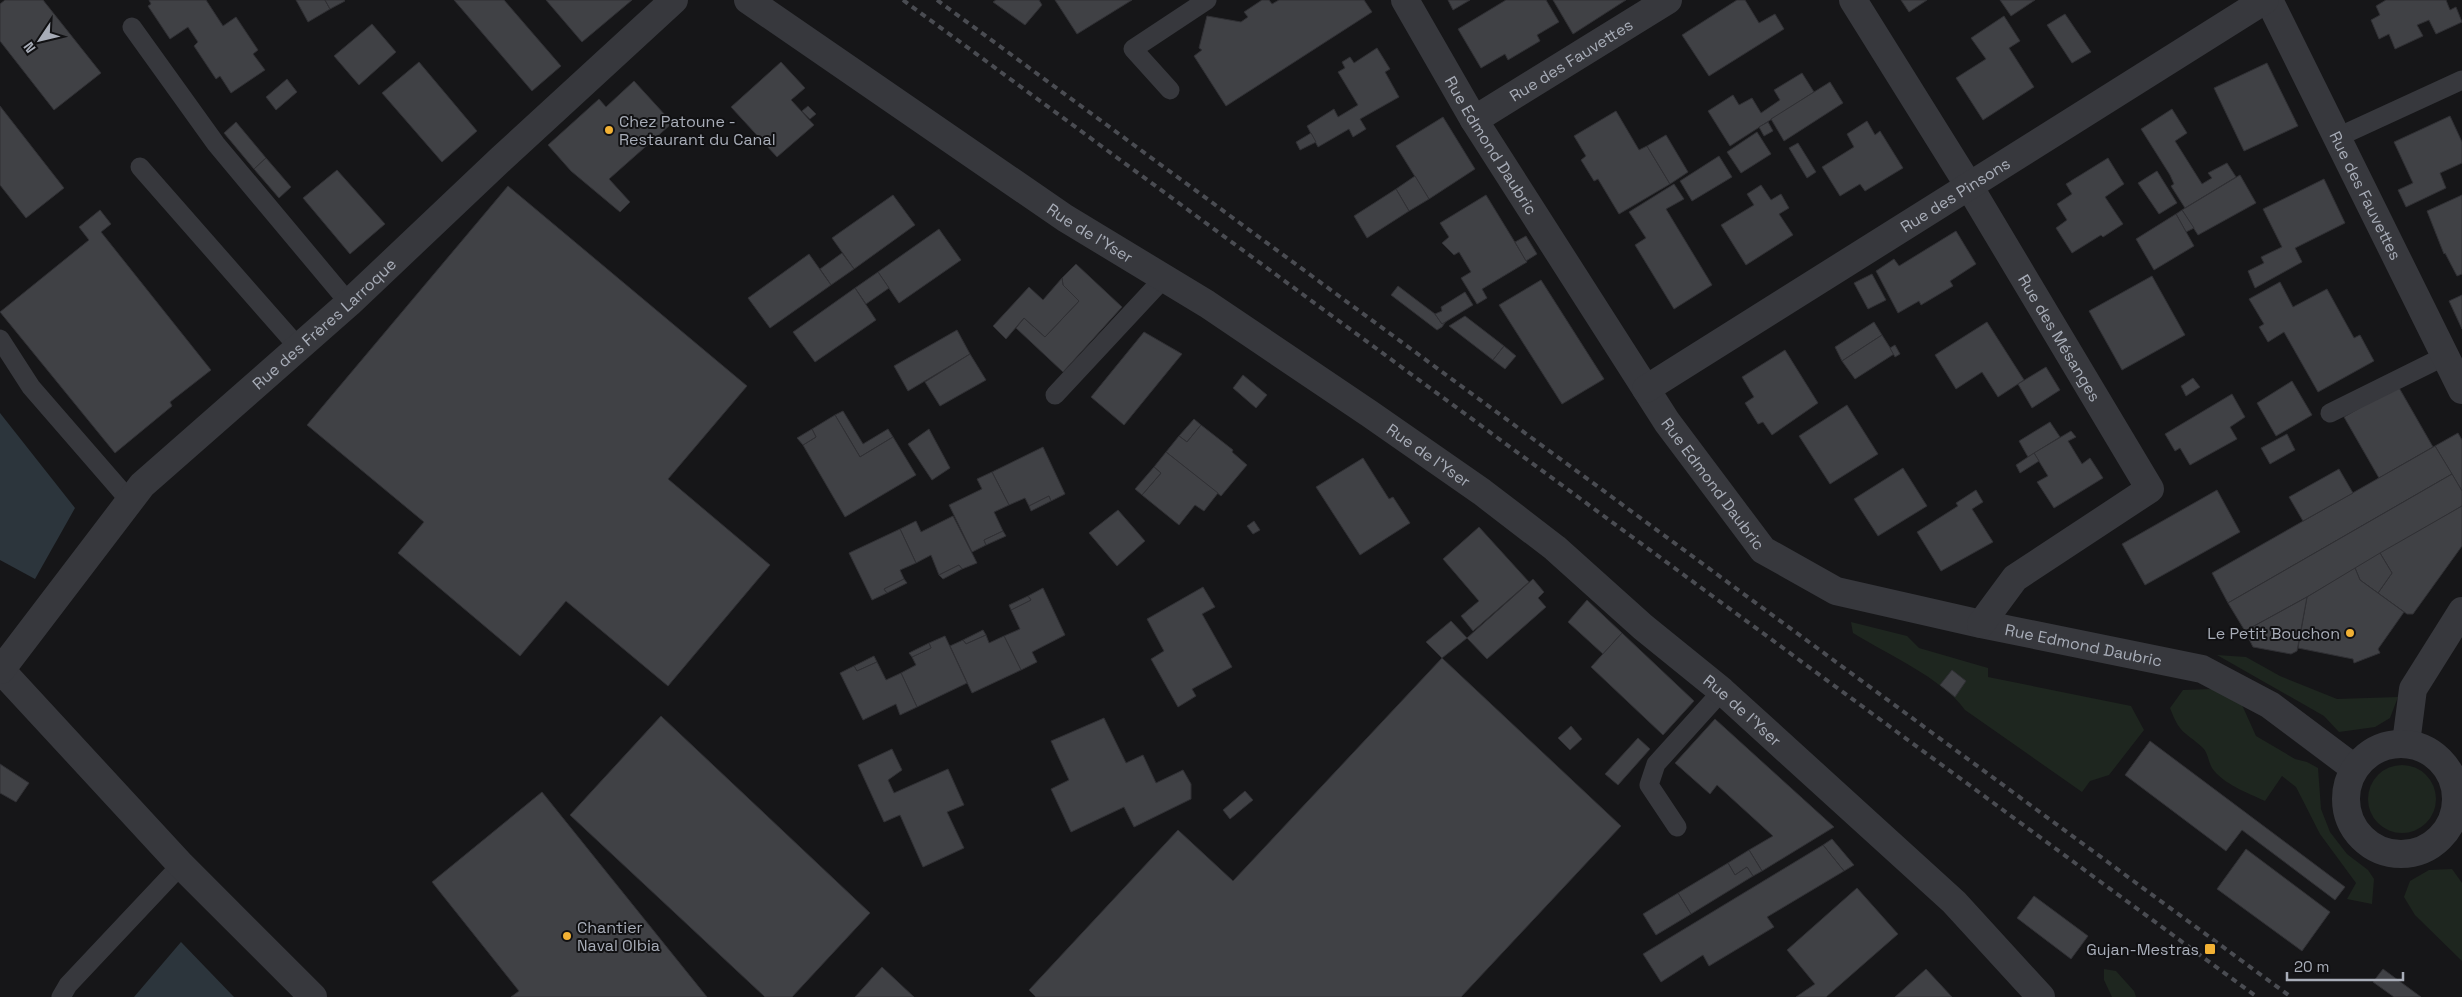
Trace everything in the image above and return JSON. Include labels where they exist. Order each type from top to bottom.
[{"type":"street","name":"Rue des Frères Larroque","points":[[1,670],[142,485],[349,303],[501,159],[674,0]]},
{"type":"street","name":"Rue de l'Yser","points":[[748,0],[1064,218],[1164,278],[1370,414],[1482,492],[1555,548],[1643,626],[1722,692],[1954,902],[2041,997]]},
{"type":"street","name":"Rue Edmond Daubric","points":[[1405,0],[1474,120],[1667,422],[1763,550],[1836,591],[1981,624],[2202,669],[2270,705],[2354,768]]},
{"type":"street","name":"Rue des Fauvettes","points":[[1474,120],[1668,0]]},
{"type":"street","name":"Rue des Mésanges","points":[[1853,0],[1969,186],[2150,489],[2016,578],[1981,624]]},
{"type":"street","name":"Rue des Pinsons","points":[[1646,389],[2265,0]]},
{"type":"street","name":"Rue des Fauvettes","points":[[2270,0],[2462,390]]},
{"type":"street","points":[[2406,743],[2412,689],[2462,611]]},
{"type":"street","points":[[1,670],[181,865],[313,997]]},
{"type":"street","points":[[2406,743],[2423,748],[2438,757],[2450,771],[2456,788],[2459,806],[2454,837],[2436,842],[2423,850],[2408,854],[2392,853],[2377,849],[2364,840],[2354,828],[2348,814],[2346,798],[2348,782],[2354,768],[2364,757],[2376,748],[2406,743]]},
{"type":"lane","points":[[1170,90],[1133,49],[1207,0]]},
{"type":"lane","points":[[132,26],[216,144],[349,303]]},
{"type":"lane","points":[[2338,137],[2462,80]]},
{"type":"lane","points":[[140,167],[299,348]]},
{"type":"lane","points":[[1054,395],[1164,278]]},
{"type":"lane","points":[[0,338],[31,387],[130,501]]},
{"type":"lane","points":[[2330,412],[2445,356]]},
{"type":"lane","points":[[1676,827],[1649,785],[1656,764],[1722,692]]},
{"type":"lane","points":[[61,997],[68,985],[181,865]]},
{"type":"shaded area","points":[[0,413],[75,508],[35,579],[0,560]]},
{"type":"shaded area","points":[[1851,622],[1907,636],[1919,648],[1988,668],[1988,677],[2131,706],[2144,730],[2109,775],[2090,781],[2082,792],[1965,710],[1943,687],[1913,667],[1853,633]]},
{"type":"shaded area","points":[[2217,655],[2246,657],[2280,676],[2337,699],[2398,697],[2390,718],[2375,727],[2339,732],[2324,716]]},
{"type":"shaded area","points":[[2213,689],[2242,705],[2256,736],[2295,759],[2307,762],[2318,768],[2321,809],[2330,832],[2347,854],[2368,870],[2374,879],[2372,904],[2347,899],[2356,883],[2320,834],[2296,787],[2282,776],[2265,801],[2236,788],[2217,774],[2212,768],[2204,749],[2180,727],[2170,708],[2183,690]]},
{"type":"shaded area","points":[[2402,765],[2415,768],[2426,775],[2433,786],[2436,799],[2433,812],[2426,823],[2415,830],[2402,833],[2389,830],[2378,823],[2371,812],[2368,799],[2371,786],[2378,775],[2389,768]]},
{"type":"shaded area","points":[[2452,869],[2462,883],[2462,961],[2415,915],[2404,897],[2410,881],[2429,870]]},
{"type":"shaded area","points":[[181,942],[234,997],[134,997]]},
{"type":"shaded area","points":[[2104,969],[2116,971],[2134,991],[2136,997],[2112,997],[2104,980]]},
{"type":"building","points":[[5,0],[43,0],[101,73],[54,110],[0,41],[0,4]]},
{"type":"building","points":[[149,0],[206,0],[223,26],[236,17],[258,50],[253,54],[265,70],[231,93],[220,76],[216,79],[194,46],[198,42],[188,27],[170,39],[148,6],[151,4]]},
{"type":"building","points":[[296,0],[325,0],[330,9],[308,22]]},
{"type":"building","points":[[325,0],[344,0],[345,1],[330,9]]},
{"type":"building","points":[[454,0],[504,0],[561,66],[532,91]]},
{"type":"building","points":[[546,0],[632,0],[582,42]]},
{"type":"building","points":[[996,0],[1039,0],[1042,5],[1025,25],[993,2]]},
{"type":"building","points":[[1055,0],[1132,0],[1077,34]]},
{"type":"building","points":[[1262,0],[1269,0],[1272,4],[1279,0],[1364,0],[1372,12],[1226,106],[1194,56],[1202,50],[1199,48],[1207,16],[1241,22],[1248,17],[1244,12]]},
{"type":"building","points":[[1448,0],[1470,0],[1453,10]]},
{"type":"building","points":[[1506,0],[1546,0],[1559,22],[1537,35],[1540,41],[1508,60],[1505,54],[1481,68],[1458,29]]},
{"type":"building","points":[[1553,0],[1626,0],[1573,34]]},
{"type":"building","points":[[1737,0],[1745,0],[1759,23],[1775,14],[1784,29],[1709,76],[1682,35]]},
{"type":"building","points":[[1901,0],[1927,0],[1909,12]]},
{"type":"building","points":[[2000,0],[2035,0],[2011,16]]},
{"type":"building","points":[[2386,0],[2446,0],[2450,10],[2456,7],[2462,22],[2436,34],[2429,20],[2417,25],[2423,36],[2395,49],[2389,34],[2379,39],[2371,20],[2380,15],[2376,6]]},
{"type":"building","points":[[2065,14],[2091,52],[2072,63],[2047,25]]},
{"type":"building","points":[[2004,16],[2020,41],[2009,48],[2034,87],[1983,120],[1956,78],[1986,59],[1971,38]]},
{"type":"building","points":[[372,24],[396,52],[359,85],[334,56]]},
{"type":"building","points":[[1377,48],[1390,69],[1385,72],[1399,97],[1360,119],[1366,129],[1353,137],[1349,129],[1318,147],[1307,126],[1334,109],[1338,117],[1358,105],[1338,72],[1345,68],[1342,62],[1350,57],[1354,63]]},
{"type":"building","points":[[419,62],[477,131],[442,162],[382,93]]},
{"type":"building","points":[[781,62],[805,88],[791,100],[814,125],[777,157],[731,107]]},
{"type":"building","points":[[2267,63],[2298,126],[2244,151],[2214,88]]},
{"type":"building","points":[[1802,73],[1814,92],[1730,146],[1708,111],[1733,95],[1739,105],[1752,98],[1761,113],[1780,100],[1774,90]]},
{"type":"building","points":[[287,79],[297,92],[276,110],[266,97]]},
{"type":"building","points":[[634,81],[666,116],[663,118],[670,125],[609,179],[630,202],[620,212],[571,171],[548,145],[599,99],[606,107]]},
{"type":"building","points":[[1830,82],[1843,103],[1784,141],[1771,119]]},
{"type":"building","points":[[0,106],[64,188],[26,218],[0,185]]},
{"type":"building","points":[[808,106],[816,114],[810,119],[802,111]]},
{"type":"building","points":[[2172,109],[2187,133],[2175,141],[2202,184],[2212,178],[2208,173],[2227,163],[2236,177],[2185,208],[2171,186],[2174,184],[2170,175],[2141,129]]},
{"type":"building","points":[[1616,111],[1639,150],[1647,146],[1670,184],[1619,214],[1598,179],[1594,181],[1581,160],[1586,156],[1574,136]]},
{"type":"building","points":[[2450,116],[2462,142],[2462,163],[2440,173],[2446,188],[2406,207],[2398,190],[2413,183],[2394,142]]},
{"type":"building","points":[[1443,117],[1475,169],[1429,199],[1396,146]]},
{"type":"building","points":[[1867,121],[1875,135],[1880,131],[1903,168],[1865,191],[1860,184],[1840,196],[1822,167],[1854,147],[1847,134]]},
{"type":"building","points":[[236,122],[266,158],[254,169],[224,133]]},
{"type":"building","points":[[1768,122],[1773,131],[1764,136],[1759,127]]},
{"type":"building","points":[[1757,132],[1771,154],[1741,173],[1727,152]]},
{"type":"building","points":[[1311,133],[1316,142],[1300,150],[1296,142]]},
{"type":"building","points":[[1666,135],[1688,172],[1670,184],[1647,146]]},
{"type":"building","points":[[1798,143],[1816,172],[1807,178],[1789,148]]},
{"type":"building","points":[[1719,156],[1732,177],[1692,201],[1680,181]]},
{"type":"building","points":[[266,158],[291,187],[279,198],[254,169]]},
{"type":"building","points":[[2108,158],[2124,184],[2105,197],[2123,224],[2072,253],[2056,228],[2067,220],[2057,204],[2072,194],[2066,184]]},
{"type":"building","points":[[337,170],[385,224],[350,254],[303,198]]},
{"type":"building","points":[[2157,171],[2177,203],[2159,214],[2138,183]]},
{"type":"building","points":[[2240,175],[2256,203],[2198,235],[2182,210]]},
{"type":"building","points":[[1415,176],[1429,199],[1409,211],[1396,189]]},
{"type":"building","points":[[2324,179],[2345,223],[2295,248],[2302,262],[2255,288],[2248,271],[2264,263],[2261,257],[2282,247],[2263,209]]},
{"type":"building","points":[[1674,184],[1684,199],[1666,209],[1712,285],[1674,309],[1635,245],[1646,238],[1629,212]]},
{"type":"building","points":[[1761,185],[1771,200],[1781,194],[1789,208],[1779,214],[1793,235],[1746,265],[1721,225],[1754,205],[1747,194]]},
{"type":"building","points":[[508,186],[747,386],[668,479],[770,565],[668,686],[566,601],[520,656],[398,553],[424,522],[307,425]]},
{"type":"building","points":[[1396,189],[1409,211],[1367,238],[1354,216]]},
{"type":"building","points":[[893,195],[915,225],[854,269],[832,238]]},
{"type":"building","points":[[1486,195],[1527,262],[1482,289],[1487,298],[1477,304],[1461,278],[1471,272],[1459,252],[1454,255],[1442,243],[1449,237],[1440,223]]},
{"type":"building","points":[[2462,195],[2462,274],[2457,276],[2444,254],[2427,211]]},
{"type":"building","points":[[100,210],[111,224],[101,232],[211,370],[170,402],[172,406],[115,453],[0,312],[89,240],[79,227]]},
{"type":"building","points":[[2182,210],[2194,228],[2186,232],[2176,214]]},
{"type":"building","points":[[2176,214],[2194,246],[2154,270],[2136,239]]},
{"type":"building","points":[[939,229],[961,260],[899,303],[878,272]]},
{"type":"building","points":[[1956,231],[1976,264],[1950,281],[1953,286],[1921,305],[1919,301],[1898,313],[1876,271],[1894,259],[1899,266]]},
{"type":"building","points":[[1526,236],[1537,254],[1526,261],[1515,242]]},
{"type":"building","points":[[842,253],[854,269],[831,285],[820,269]]},
{"type":"building","points":[[809,254],[831,285],[770,328],[748,298]]},
{"type":"building","points":[[1076,264],[1122,307],[1063,372],[1016,328],[1024,318],[1045,337],[1079,301],[1063,285],[1062,278]]},
{"type":"building","points":[[878,272],[889,288],[866,304],[855,288]]},
{"type":"building","points":[[1872,274],[1886,300],[1868,309],[1854,283]]},
{"type":"building","points":[[2152,276],[2185,335],[2122,370],[2089,311]]},
{"type":"building","points":[[1062,278],[1063,285],[1079,301],[1045,337],[1024,318],[1006,339],[993,326],[1029,287],[1043,300]]},
{"type":"building","points":[[1541,280],[1604,379],[1562,404],[1499,305]]},
{"type":"building","points":[[2280,282],[2293,307],[2327,289],[2354,338],[2360,335],[2374,361],[2318,392],[2284,332],[2268,342],[2259,327],[2264,324],[2249,299]]},
{"type":"building","points":[[1398,286],[1435,314],[1442,324],[1446,321],[1442,327],[1437,330],[1391,295]]},
{"type":"building","points":[[855,288],[876,320],[815,362],[793,332]]},
{"type":"building","points":[[1465,292],[1473,305],[1442,324],[1435,314],[1442,311],[1441,307]]},
{"type":"building","points":[[2462,295],[2462,329],[2449,301]]},
{"type":"building","points":[[1465,316],[1504,346],[1493,360],[1449,326]]},
{"type":"building","points":[[1874,322],[1882,335],[1842,361],[1835,347]]},
{"type":"building","points":[[1987,322],[2024,380],[1998,397],[1982,372],[1956,389],[1935,355]]},
{"type":"building","points":[[957,330],[970,354],[908,391],[894,366]]},
{"type":"building","points":[[1144,332],[1182,354],[1124,425],[1091,397]]},
{"type":"building","points":[[1882,335],[1894,354],[1855,379],[1842,361]]},
{"type":"building","points":[[1895,345],[1900,354],[1895,357],[1890,348]]},
{"type":"building","points":[[1504,346],[1516,356],[1505,369],[1493,360]]},
{"type":"building","points":[[1785,350],[1818,403],[1772,435],[1763,422],[1758,424],[1745,403],[1754,397],[1742,377]]},
{"type":"building","points":[[970,354],[986,380],[940,406],[925,382]]},
{"type":"building","points":[[2046,367],[2060,390],[2032,408],[2018,384]]},
{"type":"building","points":[[1243,375],[1267,395],[1256,408],[1233,388]]},
{"type":"building","points":[[2193,378],[2200,387],[2186,396],[2181,386]]},
{"type":"building","points":[[2292,381],[2312,415],[2276,436],[2257,403]]},
{"type":"building","points":[[2398,386],[2433,447],[2379,478],[2344,417]]},
{"type":"building","points":[[2232,394],[2245,417],[2230,427],[2237,439],[2190,465],[2180,448],[2175,451],[2165,434]]},
{"type":"building","points":[[1847,405],[1878,454],[1830,484],[1799,436]]},
{"type":"building","points":[[843,411],[863,444],[888,429],[893,437],[860,457],[835,415]]},
{"type":"building","points":[[835,415],[860,457],[893,437],[916,475],[845,517],[803,445],[816,437],[812,429]]},
{"type":"building","points":[[1194,419],[1201,425],[1187,442],[1179,436]]},
{"type":"building","points":[[2050,422],[2060,437],[2028,457],[2019,441]]},
{"type":"building","points":[[1201,425],[1233,450],[1232,452],[1247,465],[1221,496],[1166,452],[1179,436],[1187,442]]},
{"type":"building","points":[[812,429],[816,437],[803,445],[797,438]]},
{"type":"building","points":[[929,429],[950,468],[932,480],[908,444]]},
{"type":"building","points":[[2071,431],[2076,437],[2068,441],[2082,464],[2090,458],[2103,478],[2054,508],[2037,482],[2048,476],[2034,453]]},
{"type":"building","points":[[2458,433],[2462,440],[2462,491],[2435,446]]},
{"type":"building","points":[[2287,434],[2295,450],[2270,464],[2261,448]]},
{"type":"building","points":[[2435,446],[2452,474],[2228,603],[2212,573]]},
{"type":"building","points":[[1043,447],[1065,494],[1051,501],[1049,496],[1029,506],[1025,498],[1009,505],[992,472]]},
{"type":"building","points":[[1166,452],[1218,493],[1204,511],[1195,505],[1179,525],[1142,495],[1161,473],[1154,467]]},
{"type":"building","points":[[2034,453],[2039,461],[2020,473],[2016,465]]},
{"type":"building","points":[[1363,458],[1389,499],[1393,497],[1410,523],[1360,555],[1316,487]]},
{"type":"building","points":[[1154,467],[1161,473],[1142,495],[1135,489]]},
{"type":"building","points":[[1903,468],[1927,506],[1878,536],[1854,499]]},
{"type":"building","points":[[2339,469],[2353,493],[2303,521],[2289,497]]},
{"type":"building","points":[[992,472],[1009,505],[994,512],[1003,531],[984,540],[986,545],[972,552],[949,505],[982,489],[977,479]]},
{"type":"building","points":[[2452,474],[2462,491],[2462,506],[2245,631],[2228,603]]},
{"type":"building","points":[[1976,490],[1983,502],[1972,509],[1993,542],[1941,571],[1917,532],[1958,506],[1956,503]]},
{"type":"building","points":[[2217,490],[2240,532],[2145,585],[2122,544]]},
{"type":"building","points":[[1049,496],[1051,501],[1031,511],[1029,506]]},
{"type":"building","points":[[2462,506],[2462,546],[2413,614],[2407,614],[2378,593],[2392,573],[2380,553]]},
{"type":"building","points":[[1118,510],[1145,541],[1117,566],[1089,533]]},
{"type":"building","points":[[953,516],[977,563],[962,569],[959,565],[939,575],[931,555],[916,563],[900,529],[916,521],[921,532]]},
{"type":"building","points":[[1254,521],[1260,530],[1253,534],[1247,526]]},
{"type":"building","points":[[1479,527],[1529,582],[1473,631],[1461,616],[1479,601],[1443,559]]},
{"type":"building","points":[[900,529],[916,563],[900,570],[904,579],[884,589],[887,593],[872,600],[849,553]]},
{"type":"building","points":[[1003,531],[1006,536],[986,545],[984,540]]},
{"type":"building","points":[[2380,553],[2392,573],[2378,593],[2360,580],[2355,568]]},
{"type":"building","points":[[959,565],[962,569],[943,579],[939,575]]},
{"type":"building","points":[[2355,568],[2360,580],[2404,612],[2378,649],[2380,653],[2354,663],[2353,659],[2298,648],[2307,597]]},
{"type":"building","points":[[904,579],[907,583],[887,593],[884,589]]},
{"type":"building","points":[[1533,579],[1544,592],[1538,598],[1546,607],[1487,659],[1467,638]]},
{"type":"building","points":[[1203,587],[1215,607],[1202,614],[1232,667],[1192,689],[1196,696],[1178,707],[1151,659],[1164,651],[1147,619]]},
{"type":"building","points":[[1043,588],[1065,635],[1032,652],[1037,662],[1021,670],[1004,636],[1020,629],[1011,610],[1031,600],[1028,596]]},
{"type":"building","points":[[1028,596],[1031,600],[1011,610],[1009,605]]},
{"type":"building","points":[[2307,597],[2297,651],[2291,654],[2253,647],[2245,631]]},
{"type":"building","points":[[1587,600],[1622,633],[1603,654],[1568,622]]},
{"type":"building","points":[[1451,621],[1467,638],[1442,658],[1426,642]]},
{"type":"building","points":[[983,630],[986,635],[966,644],[963,640]]},
{"type":"building","points":[[1622,633],[1694,701],[1663,735],[1591,667]]},
{"type":"building","points":[[986,635],[989,643],[1004,636],[1021,670],[972,693],[950,646],[963,640],[966,644]]},
{"type":"building","points":[[945,636],[967,683],[917,707],[901,673],[916,665],[912,657],[931,648],[929,643]]},
{"type":"building","points":[[929,643],[931,648],[912,657],[909,653]]},
{"type":"building","points":[[874,656],[877,662],[857,671],[854,666]]},
{"type":"building","points":[[1442,658],[1621,826],[1461,997],[1036,997],[1029,990],[1178,830],[1233,881]]},
{"type":"building","points":[[877,662],[886,680],[901,673],[917,707],[900,715],[896,704],[863,720],[840,673],[854,666],[857,671]]},
{"type":"building","points":[[1952,670],[1966,681],[1955,697],[1940,685]]},
{"type":"building","points":[[661,716],[870,913],[792,997],[765,997],[570,815]]},
{"type":"building","points":[[1104,718],[1126,763],[1143,755],[1156,783],[1183,770],[1191,784],[1191,799],[1134,827],[1124,807],[1071,832],[1051,789],[1069,780],[1051,741]]},
{"type":"building","points":[[1715,719],[1834,827],[1762,871],[1749,850],[1773,836],[1717,785],[1710,794],[1675,763]]},
{"type":"building","points":[[1571,726],[1582,739],[1570,750],[1558,738]]},
{"type":"building","points":[[1638,738],[1650,749],[1618,785],[1605,774]]},
{"type":"building","points":[[2150,741],[2345,887],[2335,900],[2242,830],[2226,851],[2125,775]]},
{"type":"building","points":[[892,749],[902,770],[888,780],[894,793],[948,769],[964,805],[947,812],[964,848],[923,867],[900,815],[884,822],[858,765]]},
{"type":"building","points":[[0,764],[29,783],[16,802],[0,793]]},
{"type":"building","points":[[1245,791],[1253,800],[1230,819],[1223,810]]},
{"type":"building","name":"Chantier Naval Olbia","points":[[542,792],[707,997],[511,997],[519,991],[432,882]]},
{"type":"building","points":[[1832,839],[1854,865],[1844,871],[1823,845]]},
{"type":"building","points":[[1823,845],[1844,871],[1767,917],[1774,927],[1709,966],[1703,955],[1661,982],[1643,954]]},
{"type":"building","points":[[2246,849],[2330,912],[2302,951],[2217,889]]},
{"type":"building","points":[[1749,850],[1762,871],[1753,876],[1747,867],[1735,875],[1728,863]]},
{"type":"building","points":[[1728,863],[1735,875],[1747,867],[1753,876],[1691,914],[1678,893]]},
{"type":"building","points":[[1857,888],[1898,934],[1826,997],[1796,997],[1815,984],[1787,950]]},
{"type":"building","points":[[1678,893],[1691,914],[1656,935],[1643,914]]},
{"type":"building","points":[[2034,896],[2088,936],[2071,959],[2017,918]]},
{"type":"building","points":[[882,967],[914,997],[855,997]]},
{"type":"building","points":[[1926,969],[1952,997],[1895,997]]},
{"type":"building","points":[[2383,969],[2421,997],[2394,997],[2373,982]]},
{"type":"railway","points":[[903,0],[2257,997]]},
{"type":"railway","points":[[937,0],[2291,997]]},
{"type":"place","name":"Chez Patoune - Restaurant du Canal","points":[[609,130]]},
{"type":"place","name":"Le Petit Bouchon","points":[[2350,633]]},
{"type":"place","name":"Chantier Naval Olbia","points":[[567,936]]},
{"type":"place","name":"Gujan-Mestras","points":[[2210,949]]}]
